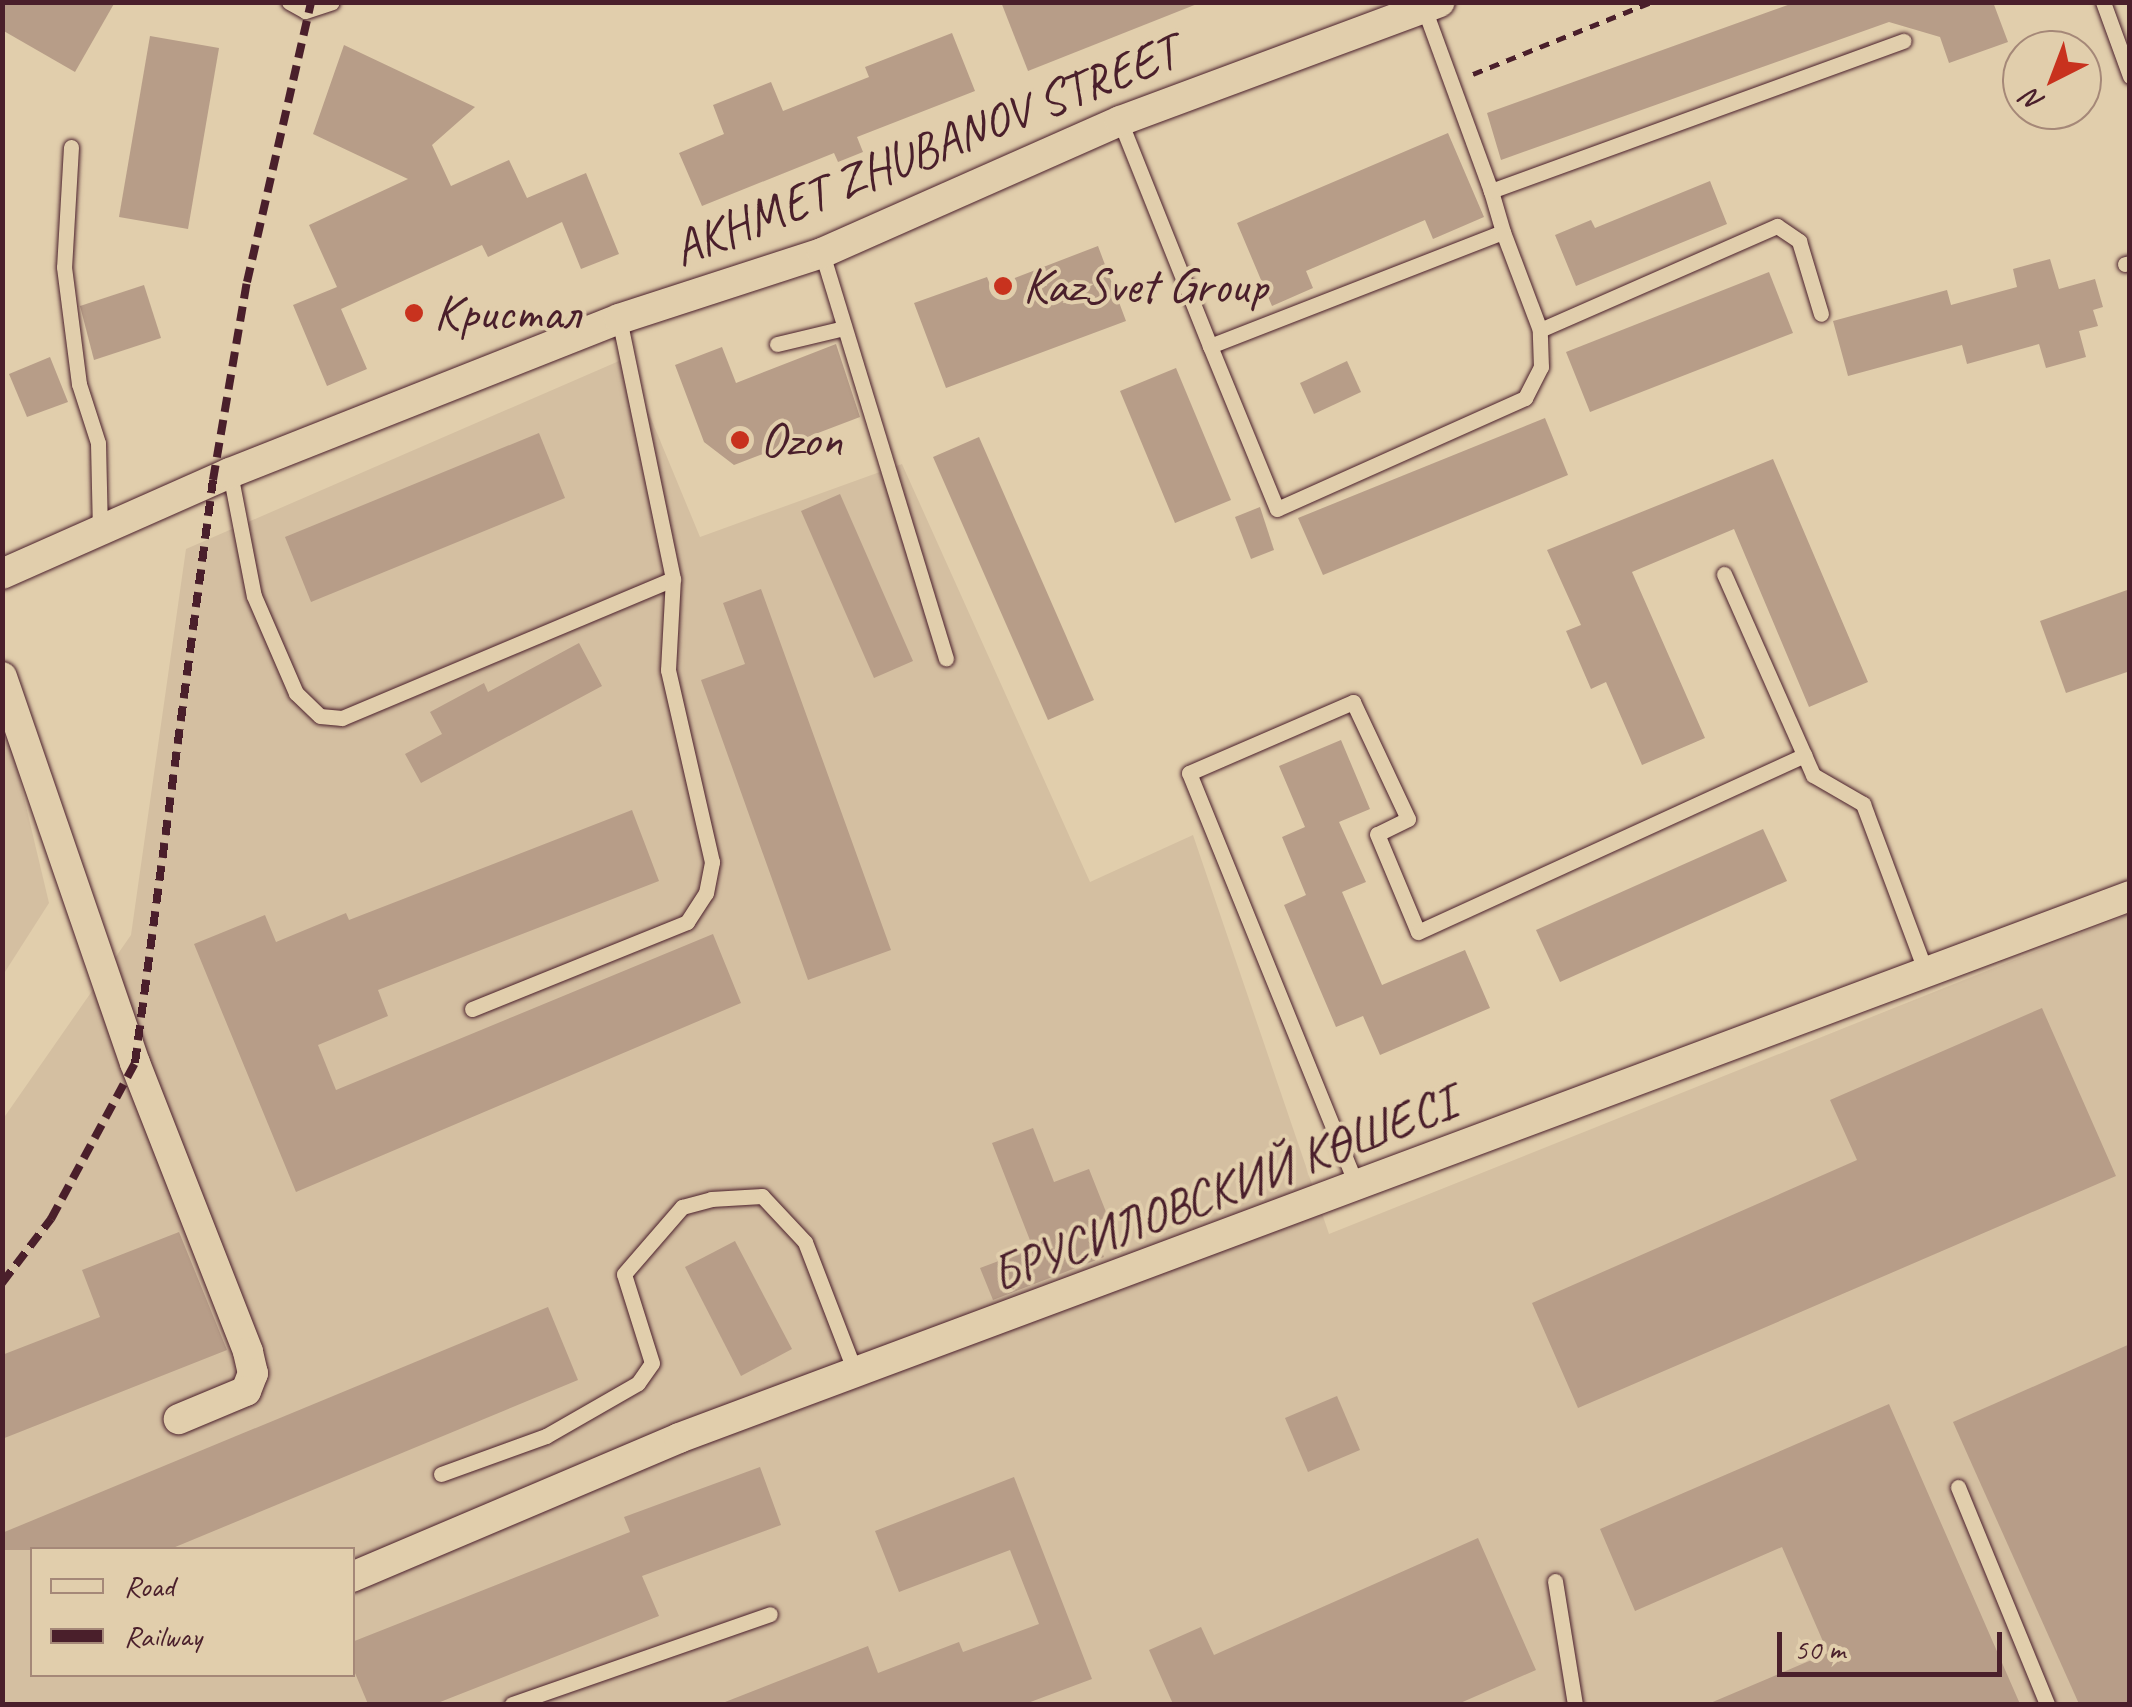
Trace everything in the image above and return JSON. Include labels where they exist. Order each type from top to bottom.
[{"type":"street","name":"AKHMET ZHUBANOV STREET","points":[[2,574],[230,473],[620,319],[822,253],[1120,121],[1432,6]]},
{"type":"street","points":[[2,677],[134,1064],[248,1352],[252,1373],[246,1391],[179,1420]]},
{"type":"street","name":"БРУСИЛОВСКИЙ КӨШЕСІ","points":[[355,1575],[679,1438],[1358,1189],[2130,896]]},
{"type":"lane","points":[[289,2],[305,11],[332,2]]},
{"type":"lane","points":[[2103,2],[2130,76]]},
{"type":"lane","points":[[1120,121],[1277,509],[1525,398],[1541,367],[1540,330],[1452,82],[1432,6]]},
{"type":"lane","points":[[1491,191],[1904,41]]},
{"type":"lane","points":[[71,147],[64,267],[79,384],[98,444],[100,531]]},
{"type":"lane","points":[[1540,330],[1778,226],[1799,241],[1821,314]]},
{"type":"lane","points":[[1210,346],[1503,232]]},
{"type":"lane","points":[[822,253],[946,658]]},
{"type":"lane","points":[[472,1009],[688,922],[706,893],[712,862],[668,670],[672,579],[620,319]]},
{"type":"lane","points":[[777,344],[844,328]]},
{"type":"lane","points":[[230,473],[254,596],[296,693],[320,716],[342,718],[672,579]]},
{"type":"lane","points":[[1724,574],[1812,775],[1864,804],[1927,975]]},
{"type":"lane","points":[[1358,1189],[1189,773],[1353,702],[1408,819],[1378,834],[1418,932],[1804,755]]},
{"type":"lane","points":[[441,1474],[546,1436],[638,1383],[652,1363],[624,1274],[682,1207],[711,1199],[762,1196],[805,1242],[856,1374]]},
{"type":"lane","points":[[1958,1488],[2047,1704]]},
{"type":"lane","points":[[1555,1581],[1575,1704]]},
{"type":"lane","points":[[512,1704],[770,1614]]},
{"type":"path","points":[[1452,82],[1651,2]]},
{"type":"shaded area","points":[[626,358],[700,537],[902,464],[1090,882],[1193,835],[1329,1234],[2129,914],[2129,1704],[3,1704],[3,1119],[131,935],[186,549]]},
{"type":"shaded area","points":[[2,705],[49,903],[3,975],[2,975]]},
{"type":"building","points":[[2,2],[115,2],[75,72],[2,30]]},
{"type":"building","points":[[1001,2],[1196,2],[1197,4],[1028,71]]},
{"type":"building","points":[[1796,2],[1993,2],[2004,30],[2002,44],[1949,63],[1940,37],[1889,22],[1501,160],[1487,113]]},
{"type":"building","points":[[952,33],[975,91],[857,137],[863,152],[838,162],[834,153],[702,206],[679,153],[724,134],[713,105],[771,82],[783,111],[869,77],[865,67]]},
{"type":"building","points":[[150,36],[219,48],[188,229],[119,217]]},
{"type":"building","points":[[344,45],[475,107],[432,145],[451,186],[509,160],[527,198],[586,173],[619,254],[581,269],[562,222],[488,257],[482,245],[341,309],[367,369],[327,386],[293,305],[337,287],[309,225],[408,179],[313,134]]},
{"type":"building","points":[[1448,133],[1484,217],[1433,239],[1425,220],[1306,271],[1313,288],[1272,306],[1237,223]]},
{"type":"building","points":[[1710,181],[1727,224],[1576,286],[1555,235],[1591,220],[1595,228]]},
{"type":"building","points":[[1098,246],[1126,321],[946,388],[914,303],[987,277],[991,287]]},
{"type":"building","points":[[2050,259],[2059,289],[2095,279],[2103,307],[2093,310],[2098,326],[2079,331],[2086,357],[2046,368],[2039,344],[1967,364],[1962,345],[1848,376],[1833,321],[1947,290],[1951,305],[2017,287],[2013,269]]},
{"type":"building","points":[[1769,272],[1793,333],[1590,412],[1566,352]]},
{"type":"building","points":[[144,285],[161,338],[94,360],[80,306]]},
{"type":"building","points":[[836,344],[860,417],[734,465],[704,442],[675,365],[722,347],[736,383]]},
{"type":"building","points":[[50,357],[68,402],[27,417],[9,374]]},
{"type":"building","points":[[1347,361],[1361,392],[1314,414],[1300,383]]},
{"type":"building","points":[[1176,368],[1231,500],[1175,523],[1120,391]]},
{"type":"building","points":[[1545,418],[1568,475],[1323,575],[1298,518]]},
{"type":"building","points":[[539,433],[565,498],[311,602],[285,537]]},
{"type":"building","points":[[979,437],[1094,700],[1048,720],[933,457]]},
{"type":"building","points":[[1773,459],[1868,682],[1809,707],[1734,529],[1632,572],[1705,738],[1642,765],[1606,682],[1591,689],[1566,631],[1581,625],[1547,550]]},
{"type":"building","points":[[840,494],[913,661],[874,678],[801,511]]},
{"type":"building","points":[[1260,507],[1274,550],[1251,559],[1235,517]]},
{"type":"building","points":[[761,589],[891,950],[808,980],[701,680],[745,664],[723,603]]},
{"type":"building","points":[[2130,589],[2130,671],[2066,693],[2040,621]]},
{"type":"building","points":[[579,643],[602,686],[421,783],[405,754],[442,734],[430,712],[484,683],[488,692]]},
{"type":"building","points":[[1341,740],[1370,809],[1339,822],[1366,882],[1342,892],[1382,985],[1465,950],[1490,1008],[1380,1055],[1363,1016],[1336,1027],[1284,905],[1306,895],[1282,837],[1305,827],[1279,766]]},
{"type":"building","points":[[632,810],[659,881],[378,990],[388,1016],[318,1045],[336,1090],[713,934],[741,1003],[296,1192],[194,944],[265,915],[276,942],[346,913],[349,920]]},
{"type":"building","points":[[1763,829],[1787,881],[1560,982],[1536,930]]},
{"type":"building","points":[[2042,1008],[2116,1176],[1578,1408],[1532,1303],[1857,1160],[1830,1100]]},
{"type":"building","points":[[1033,1128],[1054,1182],[1089,1169],[1108,1217],[1091,1223],[1104,1257],[993,1300],[980,1268],[1033,1248],[992,1143]]},
{"type":"building","points":[[179,1232],[227,1350],[2,1439],[2,1355],[100,1317],[82,1270]]},
{"type":"building","points":[[735,1241],[792,1349],[741,1376],[685,1267]]},
{"type":"building","points":[[548,1307],[578,1380],[175,1547],[2,1550],[2,1533]]},
{"type":"building","points":[[2130,1344],[2130,1704],[2079,1704],[1953,1422]]},
{"type":"building","points":[[1337,1396],[1360,1450],[1308,1472],[1285,1418]]},
{"type":"building","points":[[1889,1404],[2020,1704],[1708,1704],[1828,1653],[1782,1547],[1635,1611],[1600,1529]]},
{"type":"building","points":[[760,1467],[781,1525],[642,1576],[659,1616],[435,1704],[368,1704],[355,1673],[355,1641],[630,1532],[624,1517]]},
{"type":"building","points":[[1014,1477],[1092,1679],[1025,1704],[720,1704],[868,1646],[878,1673],[959,1642],[963,1652],[1039,1624],[1010,1550],[899,1592],[875,1531]]},
{"type":"building","points":[[1478,1538],[1536,1670],[1458,1704],[1173,1704],[1149,1650],[1201,1627],[1214,1655]]},
{"type":"railway","points":[[2,1283],[51,1219],[135,1063],[213,480],[247,282],[311,2]]},
{"type":"place","name":"KazSvet Group","points":[[1003,286]]},
{"type":"place","name":"Кристал","points":[[414,313]]},
{"type":"place","name":"Ozon","points":[[740,440]]}]
